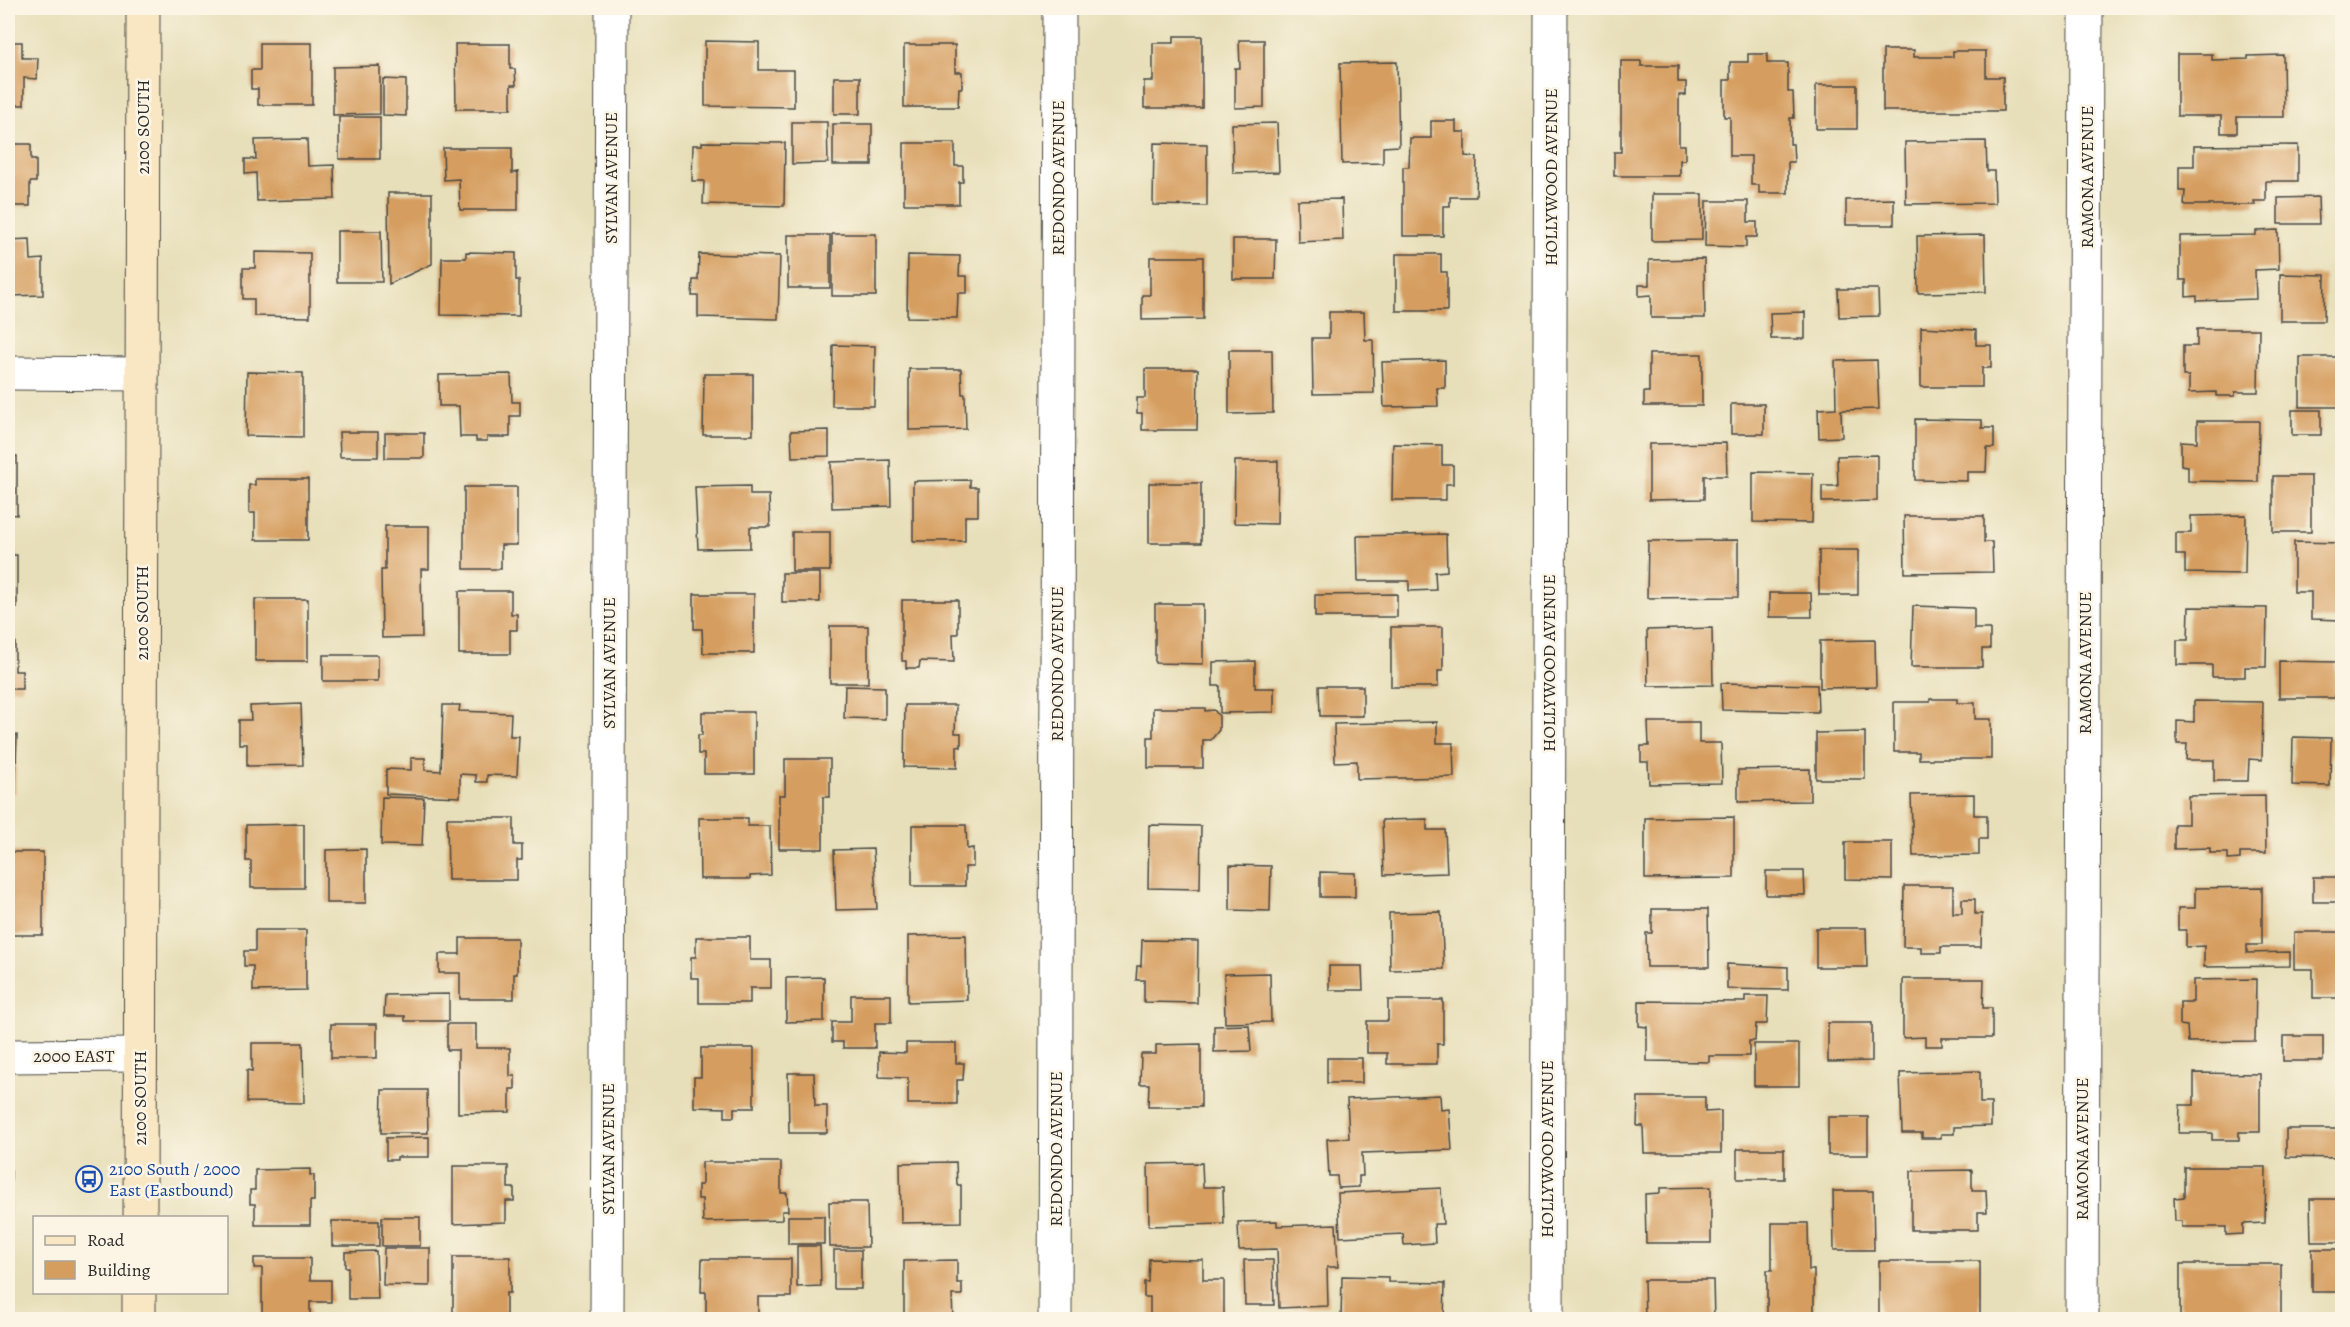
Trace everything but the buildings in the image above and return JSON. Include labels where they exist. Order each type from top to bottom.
[{"type":"main road","name":"2100 SOUTH","points":[[140,1216],[143,8]]},
{"type":"main road","points":[[139,1294],[139,1320]]},
{"type":"street","name":"SYLVAN AVENUE","points":[[607,1320],[612,8]]},
{"type":"street","name":"REDONDO AVENUE","points":[[1055,1320],[1059,8]]},
{"type":"street","name":"HOLLYWOOD AVENUE","points":[[1546,1320],[1551,8]]},
{"type":"street","name":"RAMONA AVENUE","points":[[2082,1320],[2086,8]]},
{"type":"street","points":[[8,373],[142,374]]},
{"type":"street","name":"2000 EAST","points":[[8,1056],[140,1055]]},
{"type":"place","name":"2100 South / 2000 East (Eastbound)","points":[[89,1179]]}]
